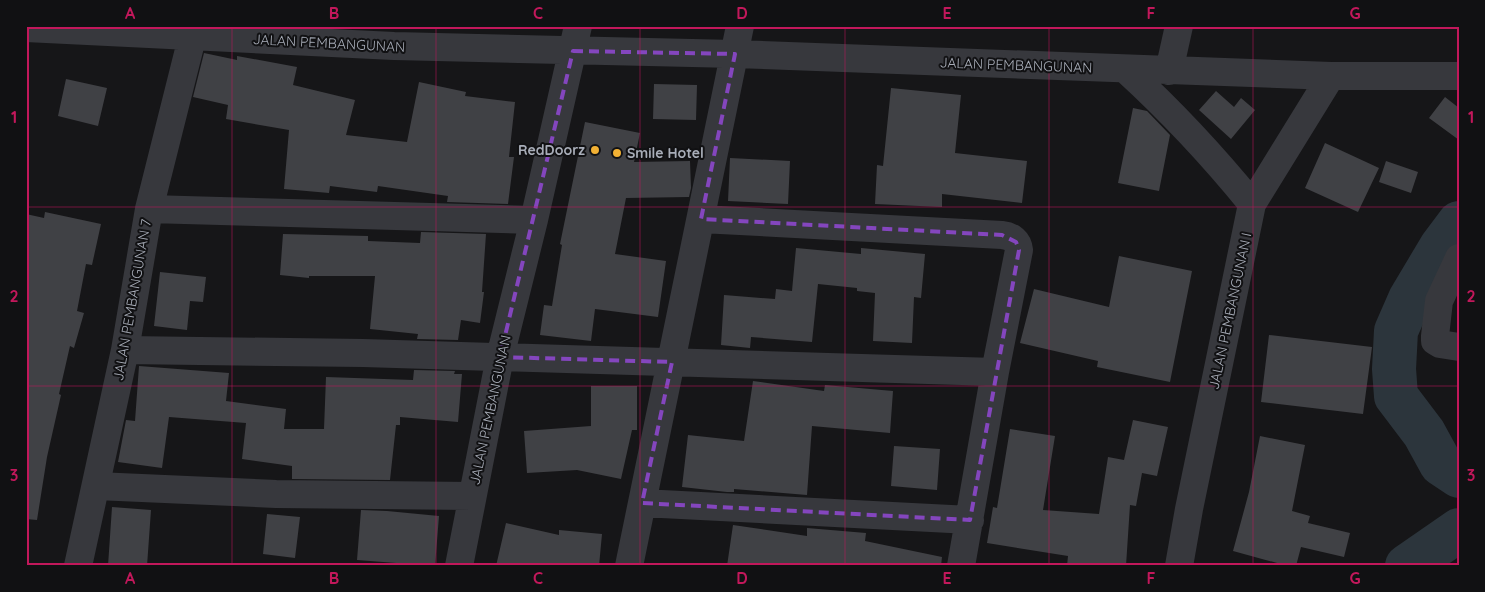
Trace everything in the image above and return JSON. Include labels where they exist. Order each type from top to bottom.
[{"type":"street","points":[[629,566],[740,26]]},
{"type":"street","points":[[1168,71],[1178,26]]},
{"type":"street","name":"JALAN PEMBANGUNAN","points":[[32,28],[194,31],[394,46],[575,39],[735,54],[1331,76],[1459,76]]},
{"type":"street","name":"JALAN PEMBANGUNAN 7","points":[[78,566],[125,350],[149,209],[194,31]]},
{"type":"street","name":"JALAN PEMBANGUNAN","points":[[458,566],[500,357],[534,220],[575,39]]},
{"type":"street","points":[[1125,69],[1190,132],[1252,204]]},
{"type":"street","name":"JALAN PEMBANGUNAN I","points":[[1179,566],[1252,204],[1331,76]]},
{"type":"street","points":[[149,209],[534,220]]},
{"type":"street","points":[[701,219],[1009,236],[1016,242],[1020,250],[995,372],[961,566]]},
{"type":"street","points":[[1449,345],[1434,338],[1439,302],[1459,258]]},
{"type":"street","points":[[125,350],[363,353],[995,372]]},
{"type":"street","points":[[96,486],[276,494],[472,496]]},
{"type":"street","points":[[642,503],[970,520]]},
{"type":"highlighted area","points":[[573,51],[735,54],[701,219],[1002,235],[1016,242],[1019,250],[970,520],[642,503],[672,362],[500,357]]},
{"type":"building","points":[[204,53],[237,60],[237,56],[297,67],[293,85],[355,100],[346,135],[407,142],[419,82],[466,92],[465,96],[515,102],[509,157],[514,157],[508,204],[447,202],[448,196],[378,186],[377,192],[330,186],[329,193],[284,189],[289,130],[226,119],[228,105],[193,97]]},
{"type":"building","points":[[66,79],[107,88],[98,126],[58,116]]},
{"type":"building","points":[[654,84],[697,85],[696,120],[653,119]]},
{"type":"building","points":[[891,88],[961,95],[955,153],[1027,161],[1022,203],[942,194],[942,207],[875,204],[877,165],[883,166]]},
{"type":"building","points":[[1216,91],[1234,107],[1241,98],[1255,110],[1231,139],[1199,110]]},
{"type":"building","points":[[1445,97],[1459,108],[1459,140],[1429,118]]},
{"type":"building","points":[[1133,108],[1147,111],[1170,135],[1159,191],[1118,183]]},
{"type":"building","points":[[585,122],[640,133],[634,162],[690,161],[691,188],[689,197],[626,198],[615,254],[666,261],[658,317],[595,309],[591,341],[540,335],[544,305],[552,306],[562,245],[560,244]]},
{"type":"building","points":[[1325,143],[1379,168],[1358,212],[1305,188]]},
{"type":"building","points":[[730,158],[790,161],[788,204],[728,201]]},
{"type":"building","points":[[1386,161],[1418,172],[1411,193],[1379,182]]},
{"type":"building","points":[[45,212],[101,224],[92,265],[86,264],[77,311],[84,313],[74,348],[70,346],[59,394],[61,395],[47,457],[37,520],[26,519],[26,214],[44,218]]},
{"type":"building","points":[[421,232],[486,234],[482,292],[484,292],[480,323],[461,320],[458,340],[417,339],[418,334],[370,329],[375,276],[309,276],[309,278],[280,275],[283,234],[368,236],[368,241],[420,243]]},
{"type":"building","points":[[796,248],[861,254],[861,248],[925,254],[921,298],[914,297],[912,343],[873,341],[875,293],[857,291],[857,288],[818,284],[812,342],[751,337],[750,348],[721,345],[724,295],[775,299],[776,289],[792,291]]},
{"type":"building","points":[[1119,256],[1192,271],[1170,382],[1097,367],[1098,361],[1020,343],[1034,289],[1109,307]]},
{"type":"building","points":[[160,272],[206,277],[203,302],[190,301],[187,330],[154,326]]},
{"type":"building","points":[[1269,335],[1372,347],[1363,414],[1261,402]]},
{"type":"building","points":[[139,366],[229,373],[226,401],[286,409],[284,429],[324,429],[326,377],[413,380],[414,370],[455,371],[454,374],[462,374],[458,422],[400,417],[400,425],[396,425],[390,480],[292,479],[292,466],[242,459],[246,423],[169,417],[162,468],[118,462],[126,420],[135,421]]},
{"type":"building","points":[[753,381],[824,391],[825,385],[893,391],[890,433],[812,426],[807,495],[734,489],[734,492],[727,492],[682,487],[688,435],[744,441]]},
{"type":"building","points":[[591,386],[637,386],[637,430],[632,430],[621,479],[577,470],[527,473],[524,431],[591,426]]},
{"type":"building","points":[[1133,420],[1168,427],[1157,476],[1142,473],[1136,506],[1130,505],[1126,566],[1067,566],[1068,556],[987,543],[993,507],[997,508],[1010,429],[1055,436],[1043,510],[1099,514],[1108,457],[1124,460]]},
{"type":"building","points":[[1260,436],[1305,445],[1292,511],[1310,516],[1308,523],[1350,533],[1344,557],[1301,547],[1296,566],[1288,566],[1233,551],[1249,492]]},
{"type":"building","points":[[894,446],[940,449],[937,490],[891,486]]},
{"type":"building","points":[[112,507],[151,510],[147,566],[108,566]]},
{"type":"building","points":[[361,510],[439,516],[435,566],[357,560]]},
{"type":"building","points":[[267,514],[300,517],[295,558],[263,554]]},
{"type":"building","points":[[506,523],[559,535],[559,530],[602,534],[599,566],[496,566]]},
{"type":"building","points":[[733,525],[807,536],[807,528],[866,533],[865,541],[942,557],[941,566],[815,566],[790,564],[790,566],[727,566]]},
{"type":"waterway","points":[[1459,223],[1441,247],[1410,299],[1396,331],[1394,369],[1396,396],[1424,433],[1441,464],[1459,476]]},
{"type":"waterway","points":[[1407,566],[1459,530]]},
{"type":"place","name":"RedDoorz","points":[[595,150]]},
{"type":"place","name":"Smile Hotel","points":[[617,153]]}]
